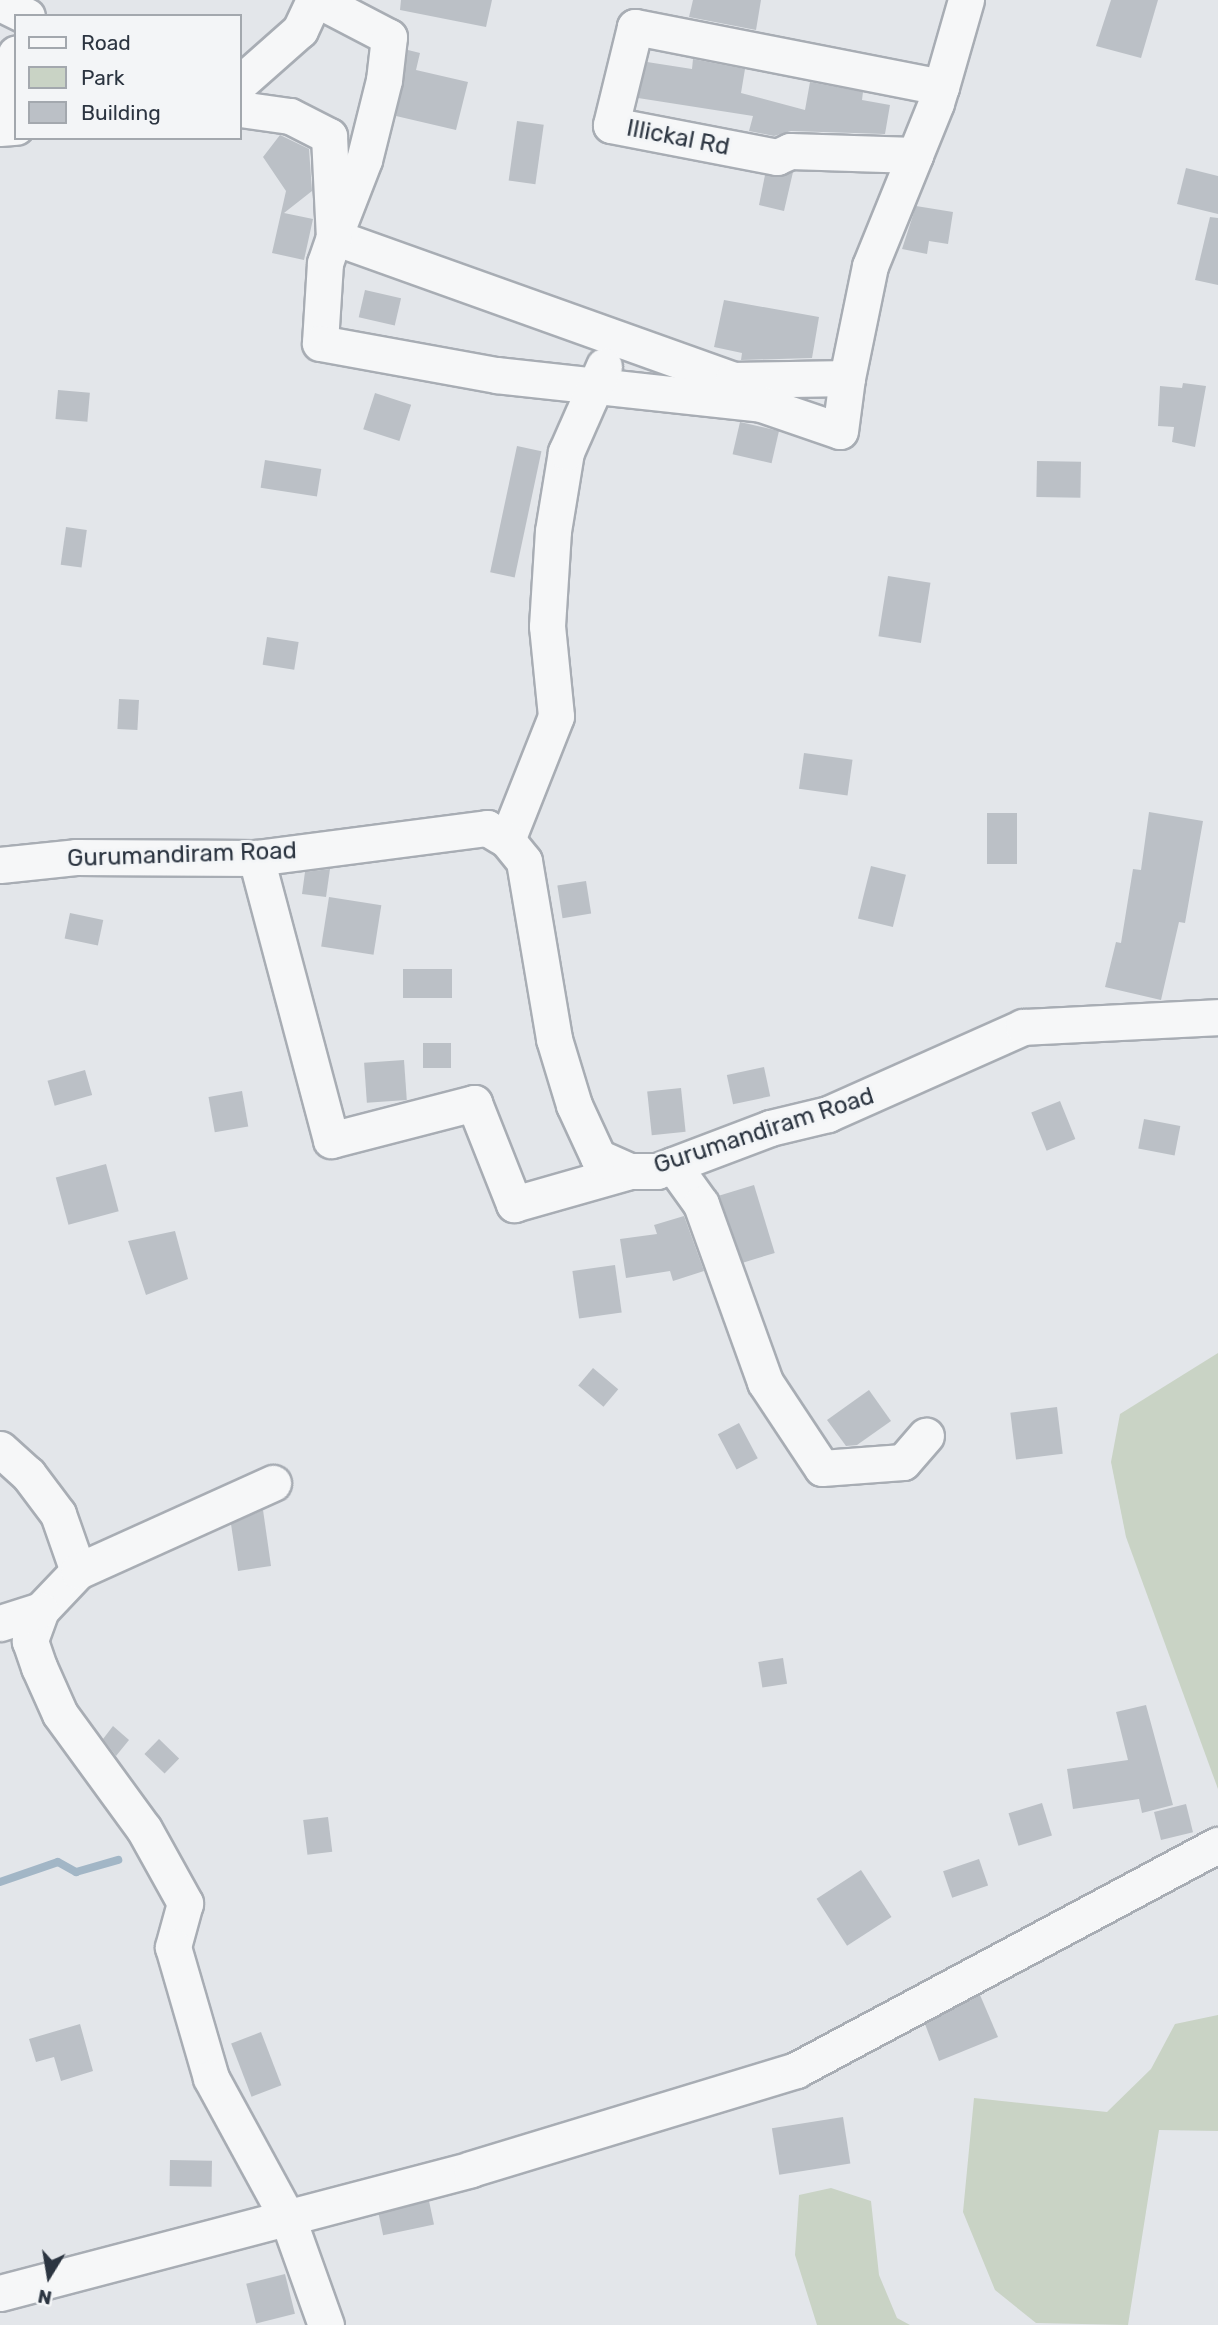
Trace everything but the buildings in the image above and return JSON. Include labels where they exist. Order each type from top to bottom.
[{"type":"street","points":[[242,81],[300,30],[316,0],[389,37],[384,80],[363,160],[325,263],[320,343],[496,374],[761,404],[840,431],[847,378],[870,266],[941,87],[966,0]]},
{"type":"street","points":[[0,3],[23,14]]},
{"type":"street","name":"Illickal Rd","points":[[915,155],[790,151],[777,157],[611,125],[635,27],[941,87]]},
{"type":"street","points":[[0,104],[14,59]]},
{"type":"street","points":[[242,109],[290,116],[329,136],[334,237]]},
{"type":"street","points":[[334,237],[733,380],[847,378]]},
{"type":"street","points":[[508,840],[556,716],[547,626],[553,531],[566,452],[617,339]]},
{"type":"street","name":"Gurumandiram Road","points":[[0,865],[76,857],[256,858],[487,828],[508,840],[524,861],[554,1039],[574,1105],[598,1157],[630,1171],[673,1165],[828,1114],[1024,1027],[1218,1017]]},
{"type":"street","points":[[256,858],[331,1140],[474,1103],[514,1204],[630,1171]]},
{"type":"street","points":[[673,1165],[701,1204],[765,1382],[822,1468],[903,1462],[926,1436]]},
{"type":"street","points":[[0,1449],[28,1474],[58,1514],[78,1571]]},
{"type":"street","points":[[273,1483],[78,1571],[41,1610],[30,1641],[60,1714],[144,1829],[185,1903],[173,1947],[211,2078],[288,2218],[326,2325]]},
{"type":"street","points":[[0,1623],[41,1610]]},
{"type":"street","points":[[0,2293],[288,2218],[796,2070],[1218,1845]]},
{"type":"green space","points":[[1218,1353],[1218,1789],[1126,1537],[1111,1462],[1120,1414]]},
{"type":"green space","points":[[1218,2015],[1218,2131],[1159,2130],[1128,2325],[1036,2323],[995,2290],[963,2212],[974,2098],[1107,2112],[1151,2069],[1175,2024]]},
{"type":"green space","points":[[831,2188],[871,2201],[879,2275],[897,2318],[910,2325],[817,2325],[795,2255],[799,2195]]},
{"type":"waterway","points":[[0,1882],[58,1862],[76,1872],[118,1860]]}]
